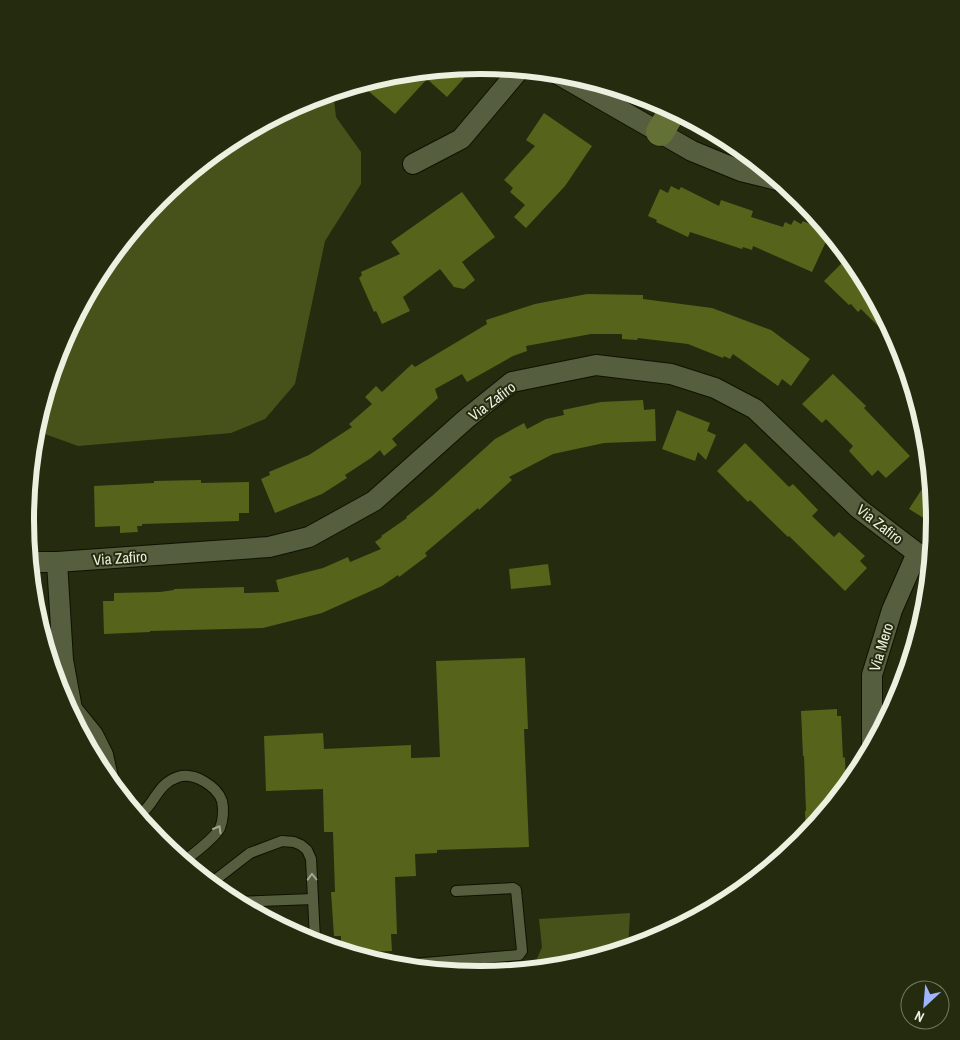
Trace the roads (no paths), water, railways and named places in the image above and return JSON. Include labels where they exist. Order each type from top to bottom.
[{"type":"street","points":[[413,164],[461,139],[514,76]]},
{"type":"street","points":[[594,89],[667,121],[692,151],[741,171],[766,177]]},
{"type":"street","name":"Via Zafiro","points":[[36,562],[269,547],[308,537],[374,501],[466,419],[512,382],[596,365],[671,374],[715,388],[755,409],[858,508],[924,557]]},
{"type":"street","name":"Via Mero","points":[[872,732],[872,675],[892,610],[924,557]]},
{"type":"street","points":[[57,562],[63,660],[68,692]]},
{"type":"street","points":[[85,727],[94,735],[96,747]]},
{"type":"lane","points":[[142,812],[159,790],[177,777],[196,777],[215,790],[222,800],[223,818],[220,829],[188,858]]},
{"type":"lane","points":[[216,879],[250,853],[282,841],[301,845],[307,850],[311,859],[315,934]]},
{"type":"lane","points":[[428,963],[519,955],[522,951],[516,890],[513,888],[456,891]]},
{"type":"lane","points":[[249,901],[312,899]]}]
